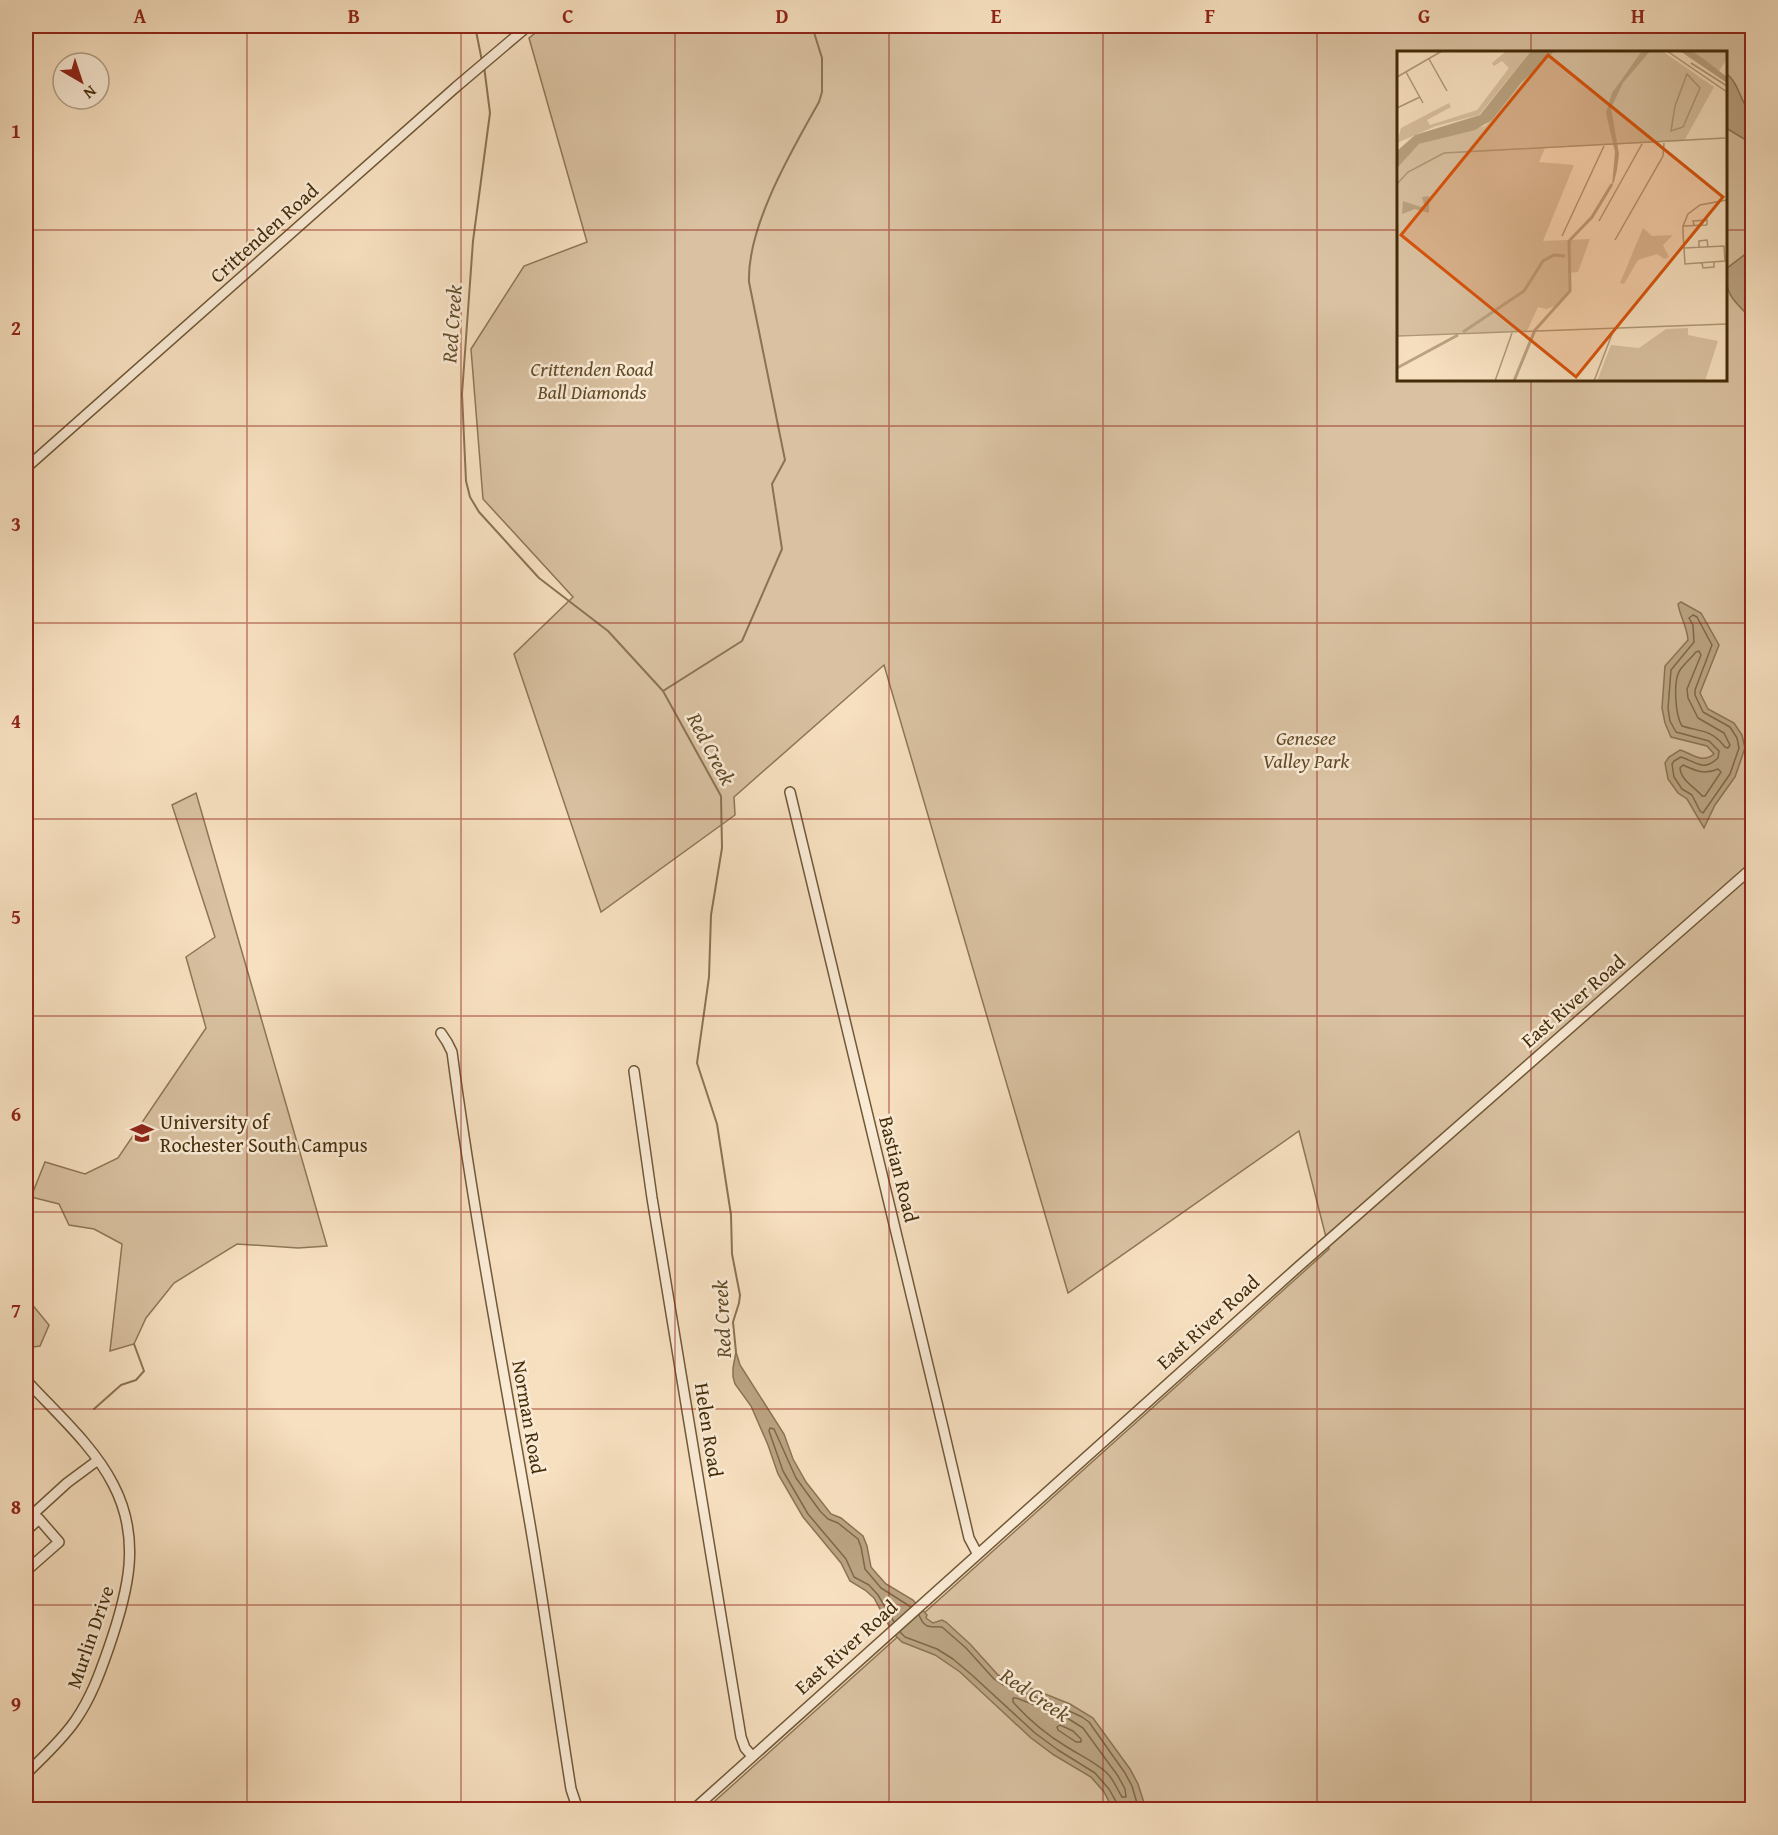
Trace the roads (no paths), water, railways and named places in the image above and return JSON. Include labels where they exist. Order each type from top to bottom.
[{"type":"street","name":"Crittenden Road","points":[[26,468],[473,72],[528,26]]},
{"type":"street","name":"Bastian Road","points":[[790,792],[969,1538],[977,1553]]},
{"type":"street","name":"East River Road","points":[[693,1809],[1322,1245],[1752,868]]},
{"type":"street","name":"Norman Road","points":[[441,1033],[452,1052],[464,1139],[532,1538],[571,1789],[578,1809]]},
{"type":"street","name":"Helen Road","points":[[634,1071],[652,1198],[741,1737],[745,1748],[752,1756]]},
{"type":"street","name":"Murlin Drive","points":[[26,1380],[98,1460],[114,1485],[125,1514],[130,1556],[123,1607],[87,1701],[65,1734],[26,1773]]},
{"type":"street","points":[[26,1571],[59,1542],[33,1514],[67,1483],[98,1460]]},
{"type":"street","points":[[26,1531],[39,1519]]},
{"type":"water","points":[[1727,74],[1752,115],[1752,135],[1744,139],[1727,129]]},
{"type":"water","points":[[1752,249],[1752,319],[1729,292],[1727,268]]},
{"type":"water","points":[[1681,602],[1701,613],[1719,645],[1700,693],[1708,709],[1734,723],[1742,735],[1745,748],[1735,777],[1715,805],[1704,828],[1687,799],[1678,793],[1668,779],[1665,763],[1669,757],[1680,750],[1701,758],[1714,754],[1707,746],[1671,737],[1665,723],[1662,708],[1665,666],[1688,640],[1678,604]]},
{"type":"water","points":[[736,1352],[740,1365],[784,1434],[793,1459],[806,1482],[831,1514],[841,1518],[863,1536],[871,1567],[877,1574],[886,1584],[913,1600],[927,1615],[926,1618],[933,1623],[942,1620],[946,1622],[998,1675],[1070,1704],[1093,1718],[1130,1769],[1138,1784],[1146,1809],[1113,1809],[1104,1792],[1091,1777],[1031,1738],[960,1672],[935,1655],[902,1642],[893,1633],[874,1598],[850,1581],[841,1563],[803,1517],[778,1474],[751,1406],[735,1384],[733,1368]]},
{"type":"waterway","name":"Red Creek","points":[[475,26],[482,61]]},
{"type":"waterway","name":"Red Creek","points":[[663,691],[742,641],[782,549],[772,484],[785,460],[749,282],[750,260],[755,237],[773,189],[819,102],[822,92],[822,58],[812,26]]},
{"type":"waterway","name":"Red Creek","points":[[484,66],[490,113],[473,241],[462,394],[466,481],[470,497],[479,512],[539,578],[608,631],[663,691],[721,796],[722,848],[711,915],[709,977],[697,1063],[717,1124],[731,1215],[732,1254],[740,1295],[733,1322],[736,1352]]},
{"type":"waterway","points":[[94,1409],[121,1385],[136,1380],[144,1371],[134,1344]]},
{"type":"place","name":"University of Rochester South Campus","points":[[142,1133]]},
{"type":"park label","name":"Crittenden Road Ball Diamonds","points":[[592,380]]},
{"type":"park label","name":"Genesee Valley Park","points":[[1306,750]]}]
